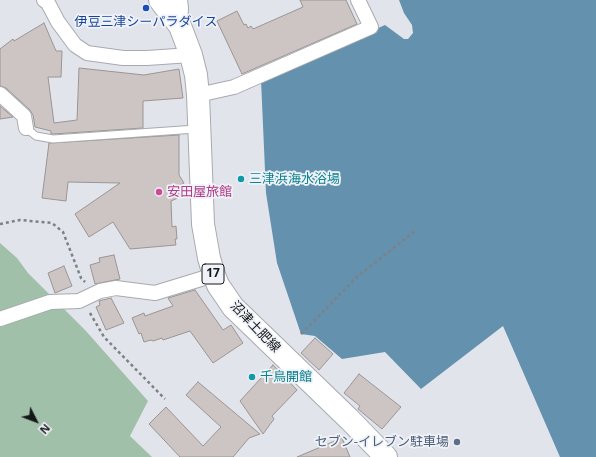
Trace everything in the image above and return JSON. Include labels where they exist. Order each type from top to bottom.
[{"type":"main road","name":"沼津土肥線","points":[[160,0],[180,26],[191,55],[196,75],[204,239],[218,285],[233,307],[350,420],[386,457]]},
{"type":"street","points":[[44,0],[48,3],[58,22],[75,45],[87,53],[123,58],[191,55]]},
{"type":"street","points":[[180,0],[180,26]]},
{"type":"street","points":[[198,95],[234,87],[371,27],[358,0]]},
{"type":"street","points":[[0,94],[24,116],[26,128]]},
{"type":"street","points":[[0,319],[50,302],[79,301],[100,291],[116,288],[155,293],[214,275]]},
{"type":"lane","points":[[26,128],[36,136],[53,139],[199,129]]},
{"type":"path","points":[[0,224],[20,220],[52,223],[63,232],[81,278],[89,288],[100,291]]},
{"type":"path","points":[[301,334],[358,276],[416,230]]},
{"type":"path","points":[[82,300],[104,337],[165,399]]},
{"type":"green space","points":[[0,243],[17,258],[28,273],[86,331],[148,401],[130,436],[152,457],[0,457]]},
{"type":"water","points":[[399,0],[596,0],[596,457],[560,457],[503,326],[421,389],[385,352],[342,359],[315,336],[301,334],[277,263],[266,193],[261,80],[385,25],[404,39],[408,39],[413,33],[412,25],[404,13]]},
{"type":"building","points":[[300,0],[346,0],[357,24],[242,74],[217,21],[237,11],[244,25],[246,24],[248,28],[251,26],[253,29],[303,7]]},
{"type":"building","points":[[44,23],[56,51],[62,51],[61,77],[48,77],[54,123],[77,120],[79,68],[144,75],[179,69],[183,98],[143,101],[143,128],[51,134],[51,131],[35,127],[33,115],[30,110],[6,88],[0,86],[0,49],[13,39],[14,41]]},
{"type":"building","points":[[0,106],[13,117],[0,119]]},
{"type":"building","points":[[179,135],[179,175],[184,183],[176,187],[180,197],[171,201],[172,227],[176,226],[176,245],[130,249],[113,222],[89,237],[75,214],[120,183],[68,182],[66,201],[42,198],[49,143]]},
{"type":"building","points":[[114,255],[120,279],[95,284],[90,265],[100,262],[99,258]]},
{"type":"building","points":[[64,266],[72,286],[55,293],[48,273]]},
{"type":"building","points":[[195,290],[223,330],[231,325],[243,343],[213,363],[190,331],[163,340],[162,338],[144,342],[141,333],[139,334],[132,318],[144,313],[145,316],[173,306],[168,298]]},
{"type":"building","points":[[111,298],[124,323],[106,330],[96,307],[100,305],[99,301]]},
{"type":"building","points":[[315,338],[333,354],[319,370],[301,353]]},
{"type":"building","points":[[273,365],[297,390],[272,416],[274,419],[263,434],[240,401]]},
{"type":"building","points":[[359,374],[401,407],[382,429],[358,409],[360,406],[344,393]]},
{"type":"building","points":[[198,382],[260,434],[249,438],[233,457],[180,457],[149,424],[166,407],[203,446],[221,427],[186,395]]},
{"type":"building","points":[[342,438],[350,457],[297,457]]},
{"type":"place","name":"伊豆三津シーパラダイス","points":[[146,8]]},
{"type":"place","name":"三津浜海水浴場","points":[[241,179]]},
{"type":"place","name":"安田屋旅館","points":[[159,192]]},
{"type":"place","name":"千鳥開館","points":[[252,377]]},
{"type":"place","name":"セブン-イレブン駐車場","points":[[457,442]]}]
